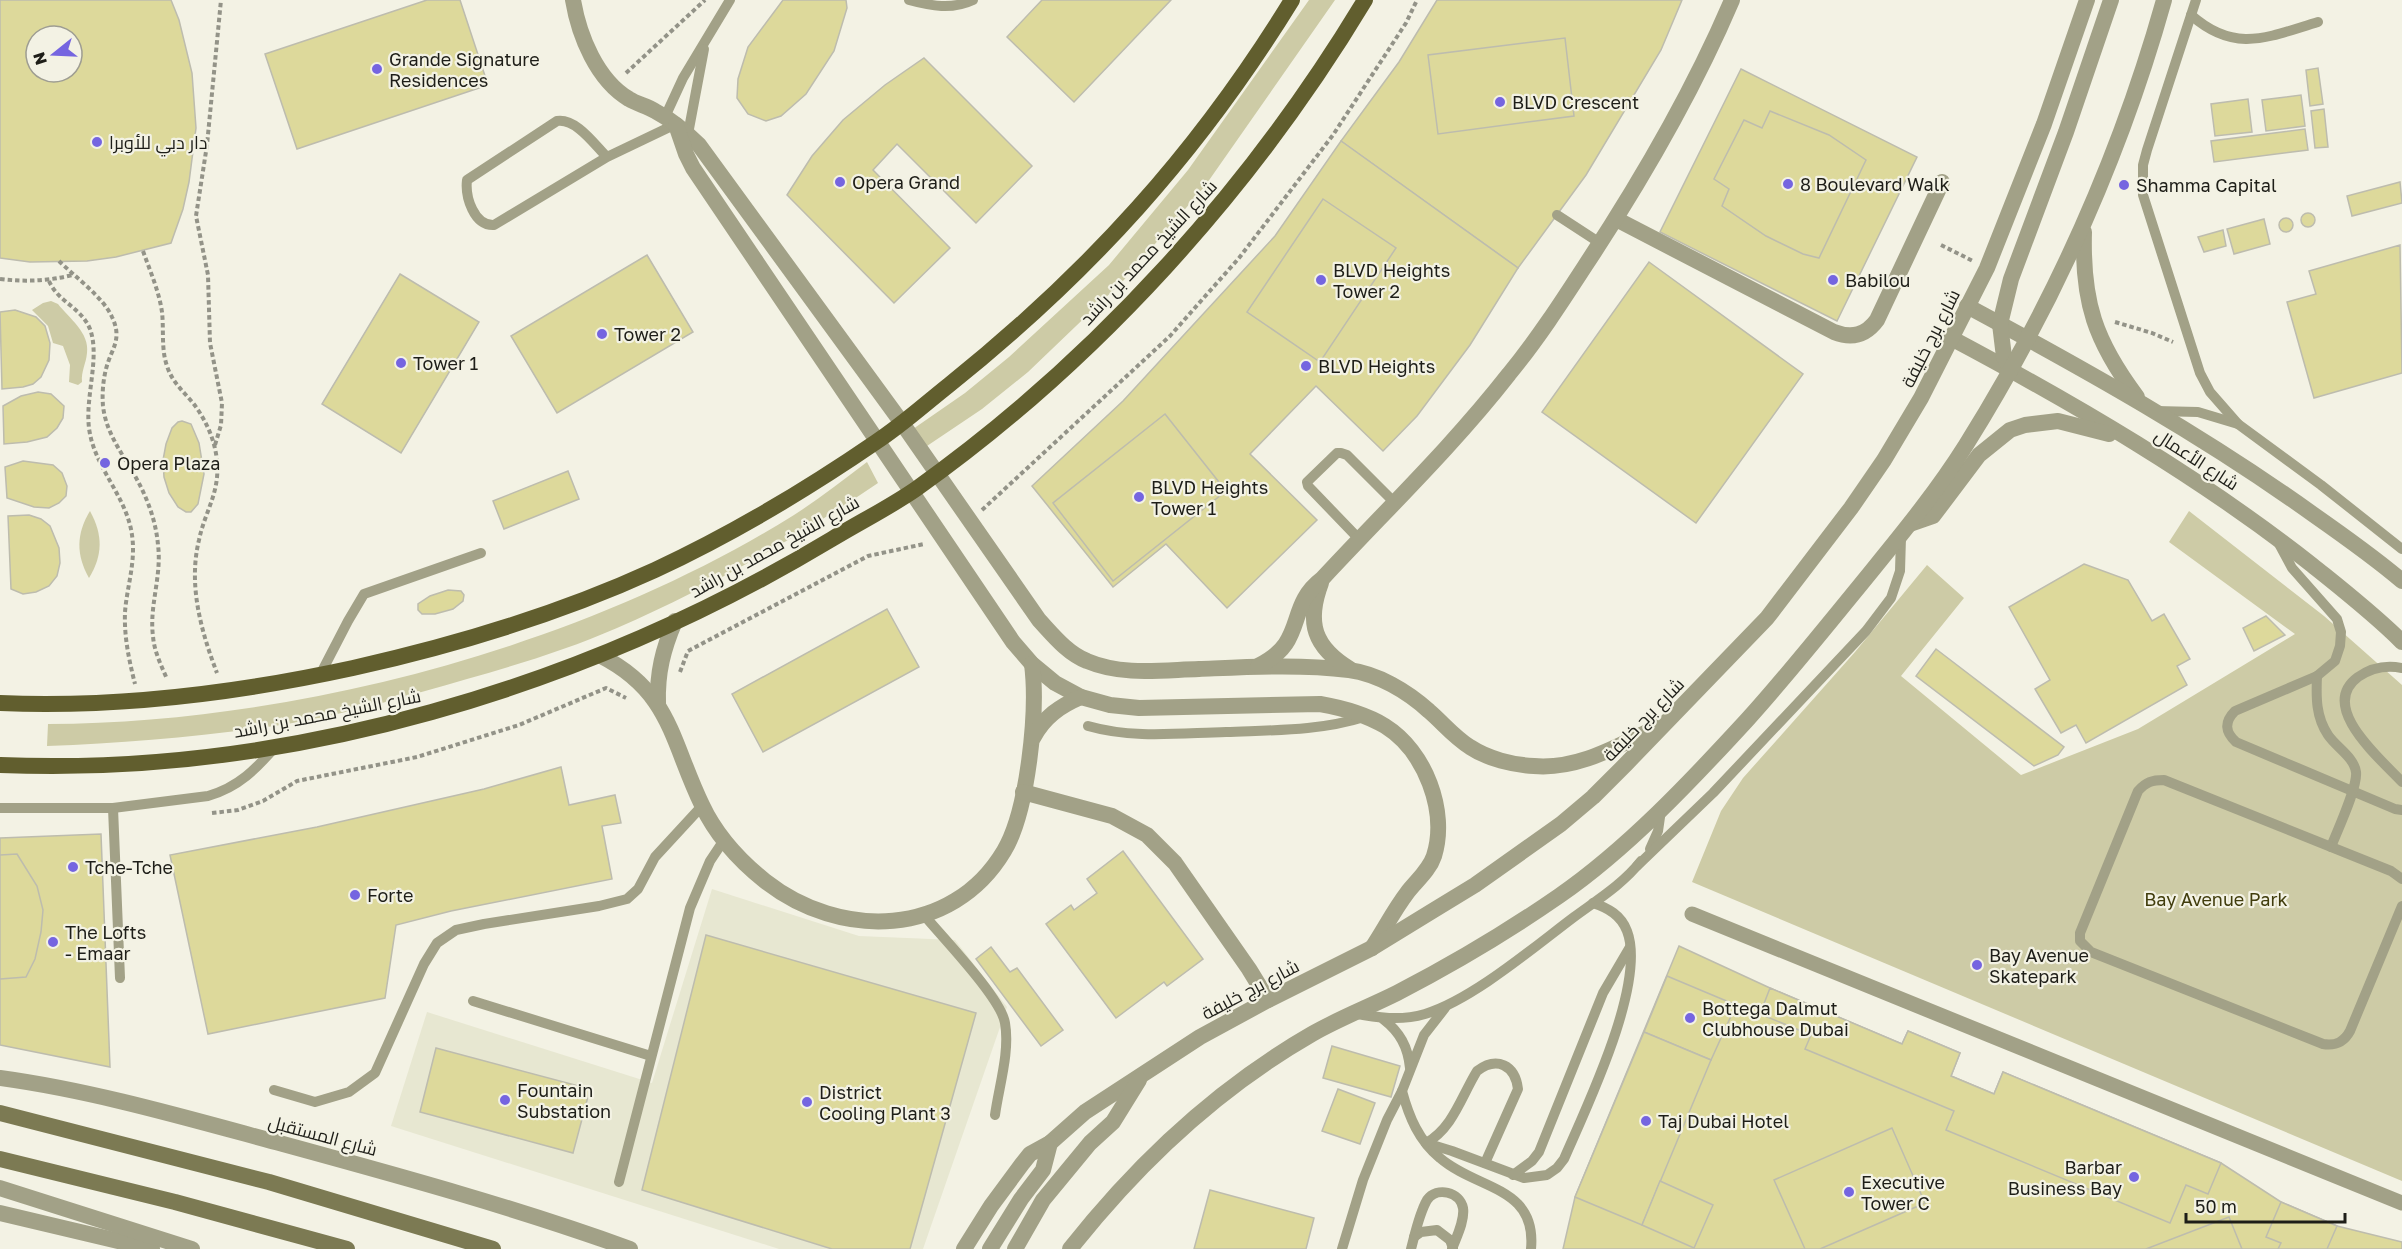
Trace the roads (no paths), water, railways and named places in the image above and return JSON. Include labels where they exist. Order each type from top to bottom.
[{"type":"main road","name":"شارع الشيخ محمد بن راشد","points":[[0,703],[80,704],[139,700],[224,691],[320,675],[474,637],[596,595],[707,544],[763,513],[878,441],[997,347],[1045,304],[1136,212],[1218,112],[1292,0]]},
{"type":"main road","name":"شارع الشيخ محمد بن راشد","points":[[0,765],[105,764],[191,757],[277,745],[376,726],[441,710],[495,694],[601,656],[792,563],[937,474],[1037,393],[1087,346],[1175,255],[1250,168],[1318,75],[1365,0]]},
{"type":"main road","points":[[0,1113],[269,1182],[493,1249]]},
{"type":"main road","points":[[0,1159],[175,1202],[347,1249]]},
{"type":"street","points":[[573,0],[580,30],[589,50],[613,86],[629,99],[676,125],[709,157],[902,423],[1039,620],[1061,644],[1085,661],[1112,669],[1142,671],[1305,666],[1352,670]]},
{"type":"street","points":[[1256,666],[1274,658],[1288,643],[1304,597],[1465,426],[1509,375],[1549,321],[1616,219],[1689,92],[1732,0]]},
{"type":"street","name":"شارع برج خليفة","points":[[964,1249],[991,1206],[1030,1154],[1050,1143],[1085,1112],[1200,1037],[1372,948],[1475,885],[1561,824],[1593,797],[1767,618],[1851,508],[1922,398],[1987,268],[2044,124],[2087,0]]},
{"type":"street","points":[[2011,370],[2004,357],[2000,324],[2011,279],[2066,132],[2111,0]]},
{"type":"street","points":[[1075,1244],[1151,1158],[1202,1111],[1274,1057],[1353,1012],[1394,994],[1457,961],[1518,924],[1564,892],[1609,856],[1662,807],[1767,698],[1905,530],[1964,449],[2030,338],[2084,225],[2126,116],[2166,2]]},
{"type":"street","points":[[676,125],[693,168],[1012,642],[1032,664],[1055,683],[1081,697],[1110,705],[1139,708],[1320,704],[1344,708],[1366,716],[1387,727],[1406,745],[1419,763],[1438,812],[1437,837],[1433,858],[1425,872],[1405,895],[1372,948]]},
{"type":"street","points":[[1616,219],[1834,332],[1853,336],[1871,328],[1877,320],[1942,182]]},
{"type":"street","points":[[2084,225],[2084,279],[2092,318],[2110,358],[2141,403]]},
{"type":"street","name":"شارع الأعمال","points":[[1967,306],[2030,338],[2156,411],[2284,493],[2402,581]]},
{"type":"street","name":"شارع الأعمال","points":[[1951,338],[2011,370],[2208,489],[2275,536],[2337,585],[2402,642]]},
{"type":"street","points":[[1905,530],[1933,516],[1979,455],[2010,430],[2025,425],[2058,421],[2131,441]]},
{"type":"street","points":[[1322,579],[1313,612],[1314,626],[1318,639],[1335,660],[1352,670],[1402,690],[1418,701],[1471,748],[1488,757],[1534,766],[1574,764],[1592,758],[1662,725]]},
{"type":"street","points":[[658,703],[660,662],[675,621]]},
{"type":"street","points":[[601,656],[633,675],[658,703],[702,806],[724,840],[744,863],[767,882],[792,898],[820,911],[845,919],[872,922],[898,921],[945,907],[964,895],[987,875],[1005,850],[1016,823],[1030,744],[1035,704],[1032,664]]},
{"type":"street","points":[[1030,744],[1038,728],[1050,714],[1081,697]]},
{"type":"street","points":[[1023,792],[1112,816],[1147,835],[1175,863],[1268,1000]]},
{"type":"street","points":[[1692,914],[2402,1203]]},
{"type":"street","name":"شارع المستقبل","points":[[0,1076],[346,1161],[569,1227],[630,1249]]},
{"type":"street","points":[[1015,1249],[1043,1200],[1090,1143],[1113,1122],[1141,1076]]},
{"type":"street","points":[[990,1249],[1021,1199],[1043,1170],[1050,1143]]},
{"type":"street","points":[[0,1188],[192,1249]]},
{"type":"street","points":[[0,1213],[152,1249]]},
{"type":"lane","points":[[676,125],[683,78],[730,0]]},
{"type":"lane","points":[[909,0],[936,6],[951,6],[973,0]]},
{"type":"lane","points":[[2196,0],[2147,150],[2142,180],[2146,210],[2192,353],[2210,392],[2238,424],[2402,549]]},
{"type":"lane","points":[[2192,15],[2217,34],[2248,41],[2318,22]]},
{"type":"lane","points":[[607,157],[571,123],[563,120],[557,121],[467,180],[468,199],[481,221],[494,225],[607,157],[676,125],[705,43]]},
{"type":"lane","points":[[1557,215],[1600,243]]},
{"type":"lane","points":[[2156,411],[2198,412],[2238,424]]},
{"type":"lane","points":[[1359,539],[1308,486],[1307,482],[1311,476],[1341,453],[1347,455],[1394,502]]},
{"type":"lane","points":[[1353,1012],[1382,1018],[1406,1018],[1423,1015],[1449,1005],[1523,955],[1624,879],[1713,793],[1866,632],[1891,598],[1900,571],[1905,530]]},
{"type":"lane","points":[[2275,536],[2292,568],[2337,619],[2341,632],[2340,646],[2335,661],[2317,676],[2235,711],[2228,718],[2226,727],[2229,736],[2236,742],[2402,810]]},
{"type":"lane","points":[[320,675],[364,594],[481,553]]},
{"type":"lane","points":[[2402,668],[2383,667],[2371,670],[2357,678],[2346,696],[2345,708],[2354,730],[2402,782]]},
{"type":"lane","points":[[2317,676],[2317,709],[2321,724],[2354,765],[2356,778],[2331,847]]},
{"type":"lane","points":[[1088,726],[1119,733],[1151,734],[1311,728],[1335,725],[1366,716]]},
{"type":"lane","points":[[0,808],[113,808],[208,796],[245,780],[277,745]]},
{"type":"lane","points":[[2402,879],[2391,871],[2164,780],[2154,780],[2144,784],[2138,791],[2080,933],[2080,941],[2091,952],[2331,1046],[2346,1038],[2350,1031],[2402,906]]},
{"type":"lane","points":[[274,1090],[315,1101],[350,1092],[375,1073],[424,964],[437,943],[456,930],[599,906],[627,899],[638,888],[655,857],[702,806]]},
{"type":"lane","points":[[1637,866],[1652,847],[1658,831],[1662,807]]},
{"type":"lane","points":[[113,808],[120,978]]},
{"type":"lane","points":[[619,1182],[690,908],[710,861],[724,840]]},
{"type":"lane","points":[[1426,1143],[1513,1175],[1536,1178],[1547,1175],[1564,1159],[1619,1024],[1628,989],[1630,947],[1628,932],[1620,918],[1608,908],[1593,903]]},
{"type":"lane","points":[[924,915],[992,997],[1005,1020],[1006,1046],[995,1115]]},
{"type":"lane","points":[[1513,1175],[1532,1161],[1539,1152],[1603,993],[1630,947]]},
{"type":"lane","points":[[473,1001],[651,1056]]},
{"type":"lane","points":[[1342,1249],[1375,1150],[1424,1035],[1449,1005]]},
{"type":"lane","points":[[1382,1018],[1400,1034],[1409,1056],[1410,1069]]},
{"type":"lane","points":[[1426,1143],[1448,1125],[1476,1071],[1485,1065],[1494,1063],[1504,1065],[1517,1079],[1518,1089],[1485,1163]]},
{"type":"lane","points":[[1402,1091],[1411,1118],[1426,1143],[1454,1169],[1513,1198],[1523,1208],[1530,1221],[1531,1249]]},
{"type":"lane","points":[[1410,1249],[1428,1199],[1435,1193],[1444,1191],[1453,1194],[1460,1201],[1463,1209],[1452,1249]]},
{"type":"lane","points":[[1414,1237],[1429,1229],[1437,1230],[1450,1240],[1452,1249]]},
{"type":"place","name":"Grande Signature Residences","points":[[377,69]]},
{"type":"place","name":"BLVD Crescent","points":[[1500,102]]},
{"type":"place","name":"دار دبي للأوبرا","points":[[97,142]]},
{"type":"place","name":"Opera Grand","points":[[840,182]]},
{"type":"place","name":"8 Boulevard Walk","points":[[1788,184]]},
{"type":"place","name":"Shamma Capital","points":[[2124,185]]},
{"type":"place","name":"BLVD Heights Tower 2","points":[[1321,280]]},
{"type":"place","name":"Babilou","points":[[1833,280]]},
{"type":"place","name":"Tower 2","points":[[602,334]]},
{"type":"place","name":"Tower 1","points":[[401,363]]},
{"type":"place","name":"BLVD Heights","points":[[1306,366]]},
{"type":"place","name":"Opera Plaza","points":[[105,463]]},
{"type":"place","name":"BLVD Heights Tower 1","points":[[1139,497]]},
{"type":"place","name":"Tche-Tche","points":[[73,867]]},
{"type":"place","name":"Forte","points":[[355,895]]},
{"type":"place","name":"The Lofts - Emaar","points":[[53,942]]},
{"type":"place","name":"Bay Avenue Skatepark","points":[[1977,965]]},
{"type":"place","name":"Bottega Dalmut Clubhouse Dubai","points":[[1690,1018]]},
{"type":"place","name":"Fountain Substation","points":[[505,1100]]},
{"type":"place","name":"District Cooling Plant 3","points":[[807,1102]]},
{"type":"place","name":"Taj Dubai Hotel","points":[[1646,1121]]},
{"type":"place","name":"Barbar Business Bay","points":[[2134,1177]]},
{"type":"place","name":"Executive Tower C","points":[[1849,1192]]},
{"type":"park label","name":"Bay Avenue Park","points":[[2216,899]]}]
